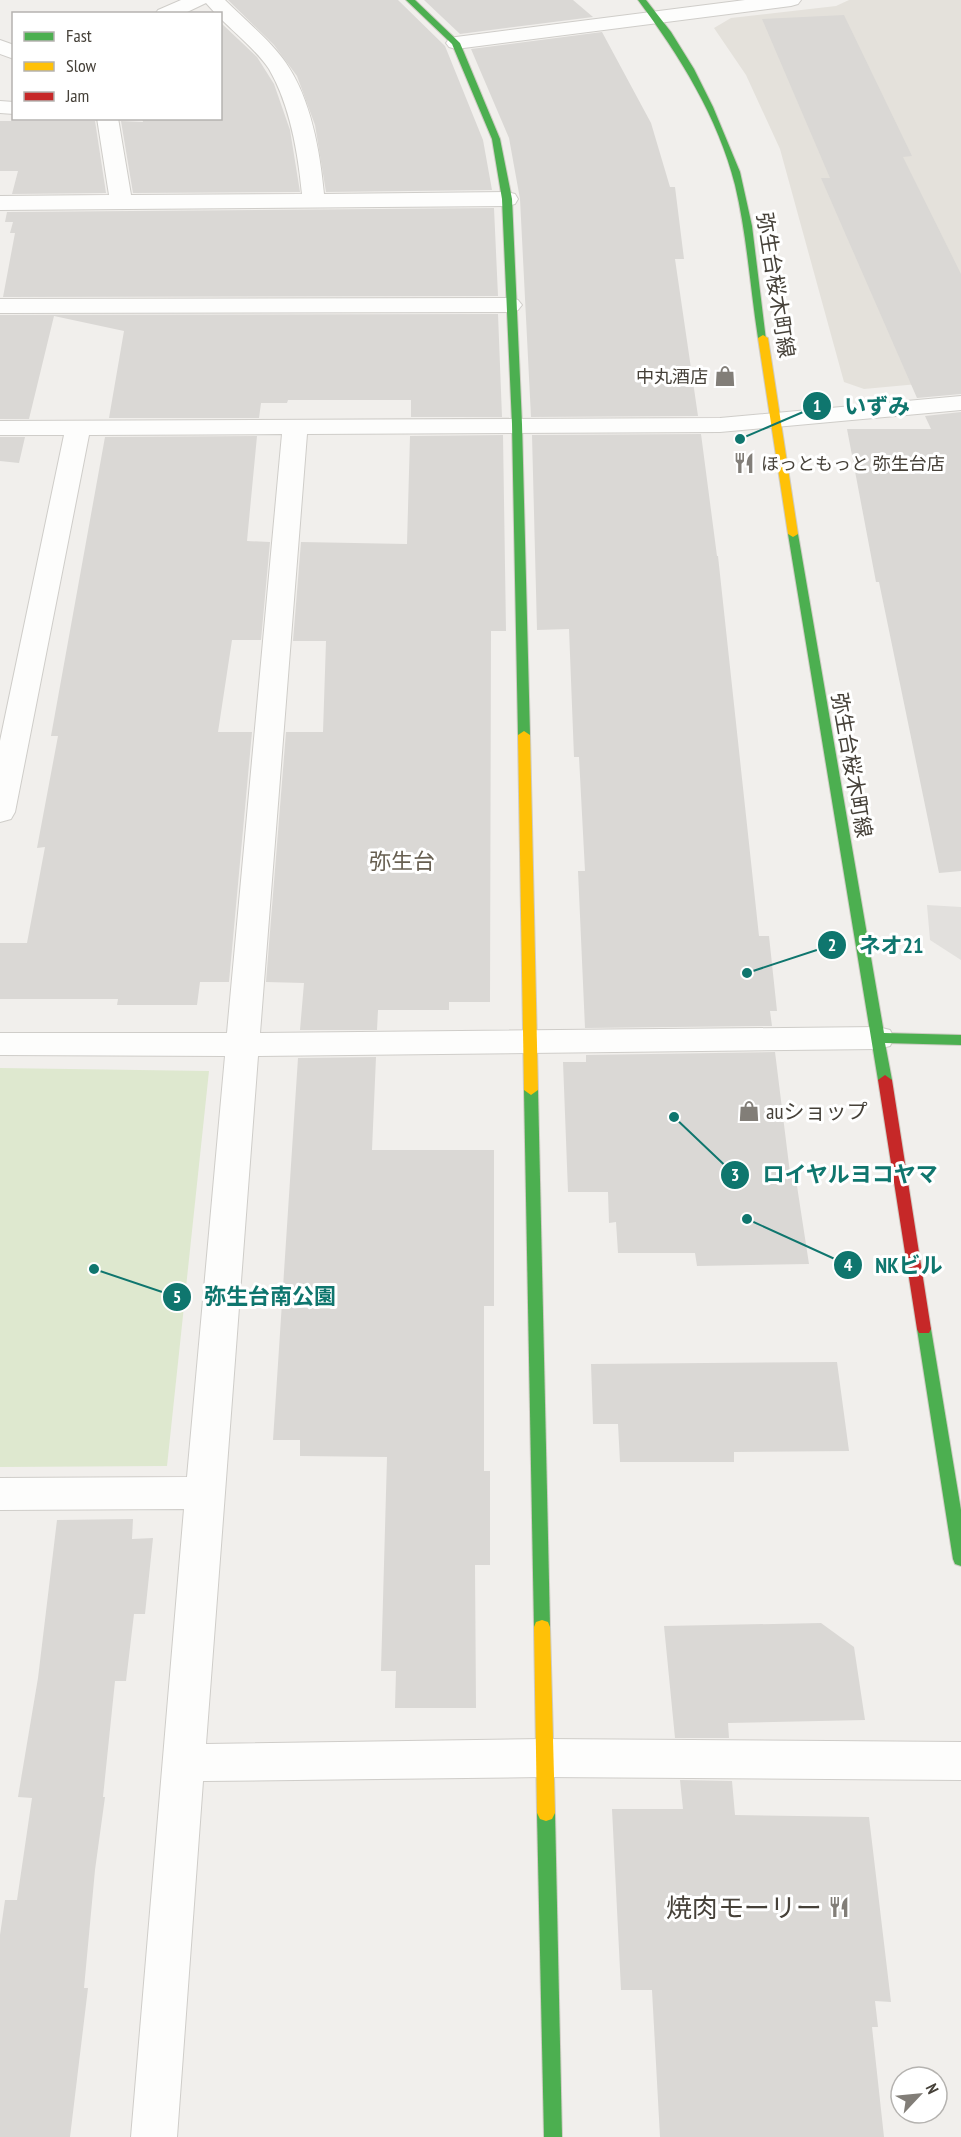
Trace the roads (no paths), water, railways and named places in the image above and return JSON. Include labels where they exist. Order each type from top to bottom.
[{"type":"street","points":[[170,12],[198,0]]},
{"type":"street","points":[[213,0],[277,65],[293,99],[310,159],[314,201]]},
{"type":"street","points":[[410,0],[456,43],[496,139],[507,199],[517,424],[543,1758],[553,2137]]},
{"type":"street","name":"弥生台桜木町線","points":[[642,0],[658,17],[690,68],[718,125],[740,188],[808,637],[878,1038],[961,1559]]},
{"type":"street","points":[[456,43],[791,0]]},
{"type":"street","points":[[107,120],[121,202]]},
{"type":"street","points":[[0,203],[507,199]]},
{"type":"street","points":[[0,306],[510,305]]},
{"type":"street","points":[[0,428],[720,424],[961,404]]},
{"type":"street","points":[[154,2137],[205,1493],[295,426]]},
{"type":"street","points":[[0,812],[78,427]]},
{"type":"street","points":[[0,1044],[243,1045],[878,1038],[961,1040]]},
{"type":"street","points":[[0,1494],[205,1493]]},
{"type":"street","points":[[185,1763],[543,1758],[961,1761]]},
{"type":"place","name":"中丸酒店","points":[[725,376]]},
{"type":"place","name":"いずみ","points":[[740,439]]},
{"type":"place","name":"ほっともっと 弥生台店","points":[[744,463]]},
{"type":"place","name":"ネオ21","points":[[747,973]]},
{"type":"place","name":"auショップ","points":[[749,1111]]},
{"type":"place","name":"ロイヤルヨコヤマ","points":[[674,1117]]},
{"type":"place","name":"NKビル","points":[[747,1219]]},
{"type":"place","name":"弥生台南公園","points":[[94,1269]]},
{"type":"place","name":"焼肉モーリー","points":[[839,1907]]},
{"type":"district","name":"弥生台","points":[[402,861]]}]
